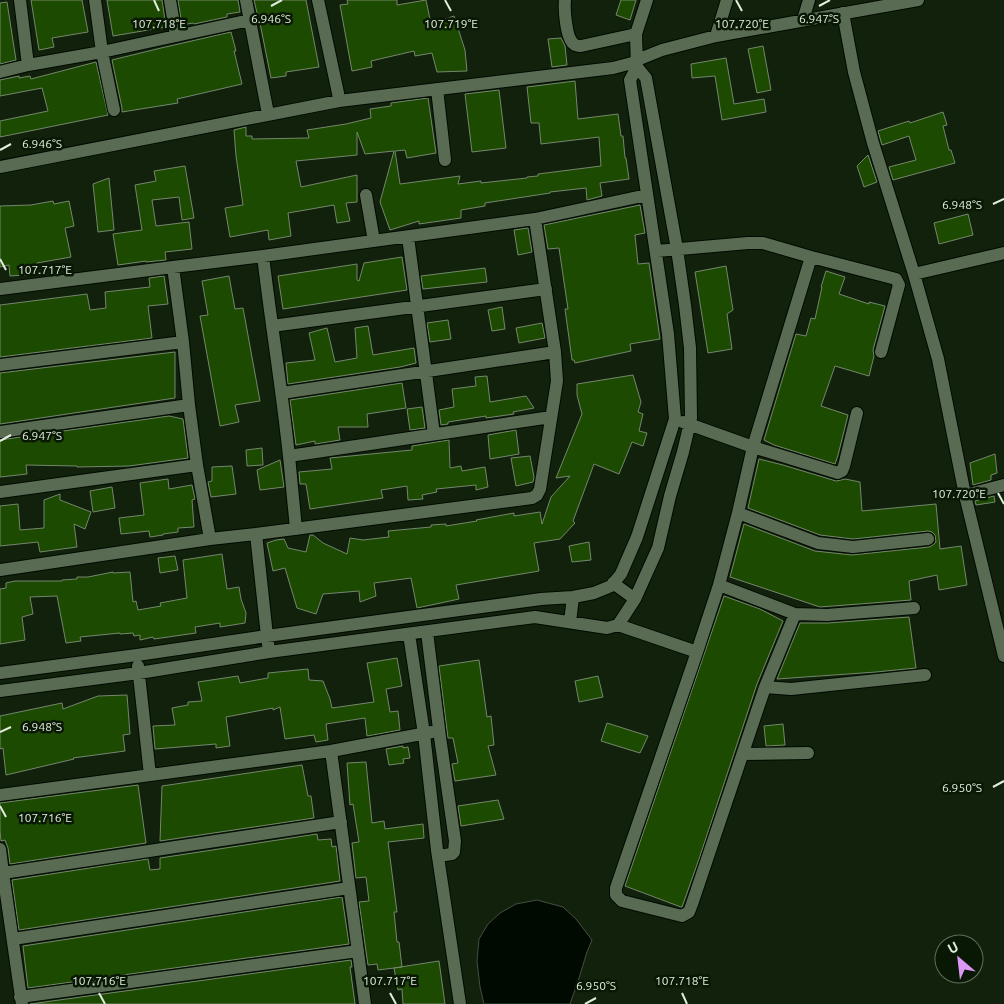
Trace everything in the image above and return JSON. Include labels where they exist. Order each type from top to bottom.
[{"type":"street","points":[[20,0],[28,64]]},
{"type":"street","points":[[96,0],[102,52],[114,110]]},
{"type":"street","points":[[170,0],[176,36]]},
{"type":"street","points":[[246,0],[268,114]]},
{"type":"street","points":[[318,0],[339,101]]},
{"type":"street","points":[[565,0],[568,32],[570,40],[575,45],[582,46],[636,34]]},
{"type":"street","points":[[618,625],[635,599],[658,548],[690,424],[692,398],[690,348],[677,249],[646,78],[637,64],[636,34],[646,0]]},
{"type":"street","points":[[716,36],[727,0]]},
{"type":"street","points":[[803,20],[809,0]]},
{"type":"street","points":[[0,673],[137,656],[267,636],[541,599],[573,597],[594,593],[611,586],[621,574],[637,537],[675,419],[668,334],[657,251],[630,80],[637,64],[642,58],[662,50],[716,36],[918,0]]},
{"type":"street","points":[[843,13],[854,72],[873,143],[938,358],[965,495],[1004,656]]},
{"type":"street","points":[[0,72],[28,64],[102,52],[250,20]]},
{"type":"street","points":[[0,167],[339,101],[637,64]]},
{"type":"street","points":[[436,89],[445,160]]},
{"type":"street","points":[[366,195],[374,241]]},
{"type":"street","points":[[0,289],[535,219],[647,195]]},
{"type":"street","points":[[0,570],[210,539],[532,498],[537,495],[540,489],[557,381],[555,352],[535,219]]},
{"type":"street","points":[[408,237],[434,434]]},
{"type":"street","points":[[657,251],[762,242],[811,257],[896,278],[899,285],[881,352]]},
{"type":"street","points":[[914,274],[1004,253]]},
{"type":"street","points":[[263,256],[282,393],[296,529]]},
{"type":"street","points":[[795,614],[765,688],[689,912],[682,916],[622,902],[616,895],[616,888],[698,652],[719,585],[754,447],[811,257]]},
{"type":"street","points":[[173,267],[184,342],[189,405],[197,465],[210,539]]},
{"type":"street","points":[[272,326],[546,289]]},
{"type":"street","points":[[0,365],[184,342]]},
{"type":"street","points":[[282,393],[555,352]]},
{"type":"street","points":[[0,432],[189,405]]},
{"type":"street","points":[[675,419],[754,447],[838,473],[842,471],[844,466],[857,413]]},
{"type":"street","points":[[289,456],[551,417]]},
{"type":"street","points":[[0,492],[197,465]]},
{"type":"street","points":[[965,495],[1004,484]]},
{"type":"street","points":[[738,513],[818,543],[853,547],[928,539]]},
{"type":"street","points":[[256,534],[269,652]]},
{"type":"street","points":[[613,583],[635,599]]},
{"type":"street","points":[[719,585],[795,614],[826,615],[914,608]]},
{"type":"street","points":[[570,622],[573,597]]},
{"type":"street","points":[[0,691],[139,673],[269,652],[535,617],[592,627],[607,628],[618,625],[698,652]]},
{"type":"street","points":[[427,632],[455,841],[452,854],[438,856]]},
{"type":"street","points":[[409,634],[424,734],[438,856],[460,1004]]},
{"type":"street","points":[[137,656],[150,775]]},
{"type":"street","points":[[765,688],[791,690],[925,675]]},
{"type":"street","points":[[0,795],[331,751],[439,730]]},
{"type":"street","points":[[331,751],[365,1004]]},
{"type":"street","points":[[743,754],[808,753]]},
{"type":"street","points":[[3,873],[341,822]]},
{"type":"street","points":[[0,849],[21,1001],[358,952]]},
{"type":"street","points":[[12,939],[348,888]]},
{"type":"shaded area","points":[[537,900],[563,907],[576,919],[592,940],[570,1004],[484,1004],[477,961],[479,939],[488,924],[500,913],[516,904]]},
{"type":"building","points":[[31,0],[82,0],[88,32],[52,38],[54,47],[39,50]]},
{"type":"building","points":[[107,0],[162,0],[166,27],[113,36]]},
{"type":"building","points":[[178,0],[238,0],[240,12],[227,14],[227,17],[182,25]]},
{"type":"building","points":[[254,0],[306,0],[319,67],[286,72],[286,76],[271,78]]},
{"type":"building","points":[[347,0],[397,0],[397,5],[426,0],[431,24],[454,16],[465,50],[467,71],[437,72],[432,53],[415,56],[414,51],[371,61],[372,67],[352,71],[340,5],[348,4]]},
{"type":"building","points":[[621,0],[636,0],[630,20],[616,15]]},
{"type":"building","points":[[7,2],[16,60],[0,64],[0,3]]},
{"type":"building","points":[[231,32],[242,84],[177,99],[178,103],[122,112],[112,60]]},
{"type":"building","points":[[561,38],[565,46],[567,65],[552,67],[548,39]]},
{"type":"building","points":[[763,46],[771,90],[757,93],[748,49]]},
{"type":"building","points":[[726,58],[734,104],[764,99],[766,112],[722,120],[715,76],[692,78],[691,64]]},
{"type":"building","points":[[96,62],[108,115],[0,137],[0,121],[48,111],[42,88],[0,96],[0,80],[19,76],[19,78],[30,76],[31,79]]},
{"type":"building","points":[[575,81],[578,119],[618,114],[629,179],[600,183],[602,196],[587,200],[586,188],[550,192],[485,203],[485,206],[461,210],[461,218],[419,224],[419,221],[390,230],[380,202],[394,151],[365,154],[357,132],[357,155],[296,161],[301,187],[357,175],[357,202],[346,203],[350,221],[337,223],[334,205],[288,213],[291,236],[269,240],[268,230],[230,237],[225,208],[243,205],[234,130],[246,127],[246,136],[252,136],[252,139],[309,138],[307,130],[371,118],[370,109],[391,106],[391,103],[428,98],[436,153],[407,158],[405,150],[395,151],[400,184],[460,176],[458,184],[527,178],[538,176],[538,174],[601,166],[599,137],[541,144],[539,123],[531,123],[527,87]]},
{"type":"building","points":[[499,90],[506,148],[472,152],[465,94]]},
{"type":"building","points":[[943,112],[947,125],[943,126],[949,150],[951,150],[955,163],[893,180],[889,167],[916,160],[909,136],[882,145],[878,131]]},
{"type":"building","points":[[868,155],[877,182],[864,187],[857,166]]},
{"type":"building","points":[[185,166],[194,218],[182,220],[179,197],[152,200],[156,226],[189,222],[192,249],[165,252],[166,260],[118,265],[113,234],[142,230],[135,185],[156,181],[154,171]]},
{"type":"building","points":[[109,178],[114,230],[98,232],[93,184]]},
{"type":"building","points":[[53,201],[54,204],[69,201],[74,226],[65,228],[71,257],[37,263],[38,274],[10,276],[9,265],[0,267],[0,206],[31,205]]},
{"type":"building","points":[[640,205],[645,233],[635,235],[638,264],[649,263],[660,339],[630,344],[631,351],[575,363],[572,360],[565,309],[568,309],[559,248],[548,249],[544,225]]},
{"type":"building","points":[[968,214],[973,235],[939,244],[934,223]]},
{"type":"building","points":[[528,228],[532,252],[518,255],[514,230]]},
{"type":"building","points":[[402,257],[407,290],[283,309],[278,276],[357,264],[357,280],[359,281],[364,263]]},
{"type":"building","points":[[726,266],[733,310],[727,314],[732,349],[708,353],[695,272]]},
{"type":"building","points":[[485,268],[487,282],[423,289],[421,276]]},
{"type":"building","points":[[826,271],[845,277],[839,294],[869,304],[869,302],[885,306],[873,350],[874,356],[869,376],[835,366],[821,406],[848,415],[835,464],[774,445],[764,440],[796,334],[806,336],[811,318],[815,319]]},
{"type":"building","points":[[164,276],[168,304],[148,306],[152,338],[0,357],[0,305],[87,294],[90,310],[106,308],[105,292],[150,287],[149,278]]},
{"type":"building","points":[[229,276],[235,309],[243,308],[260,401],[235,405],[239,422],[220,426],[200,316],[208,315],[202,281]]},
{"type":"building","points":[[502,307],[505,329],[492,331],[488,310]]},
{"type":"building","points":[[448,320],[451,339],[430,342],[427,323]]},
{"type":"building","points":[[542,323],[545,338],[519,343],[516,328]]},
{"type":"building","points":[[368,326],[373,355],[414,348],[416,363],[288,384],[286,363],[315,360],[309,333],[327,328],[335,362],[357,358],[355,328]]},
{"type":"building","points":[[175,352],[175,398],[0,424],[0,373]]},
{"type":"building","points":[[633,375],[641,402],[638,412],[643,414],[639,431],[647,433],[643,446],[632,442],[619,474],[594,464],[573,521],[575,523],[560,539],[534,543],[539,571],[456,585],[459,599],[417,608],[411,578],[374,583],[376,596],[360,602],[359,591],[323,594],[316,614],[297,608],[285,568],[273,571],[267,543],[276,540],[284,539],[288,548],[306,552],[310,535],[313,535],[323,543],[347,554],[350,538],[363,540],[389,537],[388,531],[431,527],[431,525],[446,524],[446,526],[514,513],[514,516],[540,512],[542,524],[551,497],[570,476],[556,478],[582,414],[577,395],[577,384]]},
{"type":"building","points":[[487,376],[490,402],[526,396],[534,408],[513,412],[514,414],[486,418],[486,416],[448,422],[448,424],[441,425],[439,410],[454,407],[452,389],[476,386],[475,377]]},
{"type":"building","points":[[402,383],[406,408],[367,414],[368,427],[338,427],[340,440],[315,444],[315,441],[296,445],[290,400]]},
{"type":"building","points":[[422,407],[425,428],[410,430],[407,409]]},
{"type":"building","points":[[169,416],[183,419],[188,458],[129,466],[77,467],[26,465],[27,474],[0,477],[0,440]]},
{"type":"building","points":[[516,430],[519,454],[490,459],[488,435]]},
{"type":"building","points":[[449,440],[450,468],[461,466],[462,471],[485,467],[488,487],[476,490],[476,485],[436,489],[437,492],[422,495],[423,499],[408,500],[407,486],[381,490],[383,498],[310,509],[306,484],[300,484],[299,472],[332,469],[330,458],[412,450],[412,446]]},
{"type":"building","points":[[262,448],[263,465],[247,466],[246,450]]},
{"type":"building","points":[[995,454],[997,473],[991,475],[991,480],[973,485],[970,463]]},
{"type":"building","points":[[530,456],[534,477],[533,482],[516,486],[511,458]]},
{"type":"building","points":[[759,459],[836,481],[845,479],[860,482],[862,511],[936,504],[940,549],[961,546],[967,585],[939,590],[937,575],[909,581],[911,600],[820,607],[730,577],[744,524],[815,551],[852,555],[929,547],[936,542],[935,535],[928,531],[853,539],[820,535],[748,508]]},
{"type":"building","points":[[280,460],[284,487],[260,490],[257,470]]},
{"type":"building","points":[[232,466],[236,494],[211,497],[208,482],[212,481],[212,467]]},
{"type":"building","points":[[168,479],[169,489],[192,485],[195,499],[192,500],[194,527],[178,528],[178,532],[150,537],[149,531],[121,534],[119,518],[144,515],[140,483]]},
{"type":"building","points":[[112,487],[115,508],[93,512],[90,491]]},
{"type":"building","points":[[60,494],[60,500],[91,512],[85,529],[74,524],[77,547],[40,552],[38,542],[0,546],[0,506],[18,504],[20,530],[44,528],[44,500]]},
{"type":"building","points":[[994,496],[995,502],[976,505],[975,501]]},
{"type":"building","points":[[589,542],[591,560],[572,562],[569,546]]},
{"type":"building","points":[[222,554],[227,589],[239,587],[246,613],[245,623],[220,627],[220,623],[195,627],[196,633],[154,639],[153,637],[140,640],[140,635],[134,636],[133,633],[120,633],[80,637],[81,641],[66,643],[57,596],[30,597],[33,614],[22,617],[25,640],[0,644],[0,589],[6,588],[6,583],[15,581],[62,581],[113,572],[130,572],[133,602],[136,601],[138,610],[161,606],[160,603],[187,598],[183,560]]},
{"type":"building","points":[[175,556],[178,570],[160,573],[158,558]]},
{"type":"building","points":[[724,596],[760,609],[783,621],[757,684],[699,859],[681,907],[625,886]]},
{"type":"building","points":[[909,617],[916,668],[777,679],[800,623],[828,623]]},
{"type":"building","points":[[397,658],[402,686],[386,689],[390,712],[398,711],[400,730],[367,736],[365,718],[326,724],[328,740],[316,742],[314,735],[285,739],[280,707],[273,710],[273,708],[226,717],[230,746],[216,748],[216,744],[155,749],[153,726],[175,725],[172,708],[188,705],[188,702],[202,701],[198,682],[238,676],[240,683],[268,678],[268,673],[308,669],[309,680],[323,681],[332,708],[374,702],[367,663]]},
{"type":"building","points":[[479,660],[487,717],[491,716],[494,745],[488,746],[496,775],[455,781],[452,764],[458,763],[453,738],[448,738],[439,666]]},
{"type":"building","points":[[598,676],[603,697],[579,702],[575,681]]},
{"type":"building","points":[[127,695],[130,734],[123,735],[125,751],[73,758],[6,775],[3,748],[0,749],[0,716],[62,703],[63,709],[98,696]]},
{"type":"building","points":[[607,723],[648,736],[640,753],[601,741]]},
{"type":"building","points":[[783,724],[785,745],[766,746],[764,726]]},
{"type":"building","points":[[403,746],[403,748],[408,747],[410,758],[403,759],[404,763],[389,765],[386,749]]},
{"type":"building","points":[[366,762],[372,823],[384,821],[385,829],[423,824],[424,838],[388,842],[397,912],[394,912],[397,942],[399,942],[402,967],[378,970],[377,964],[368,965],[359,902],[369,901],[366,877],[356,878],[352,843],[359,842],[353,804],[350,805],[347,763]]},
{"type":"building","points":[[302,765],[308,796],[311,796],[314,818],[160,841],[162,786]]},
{"type":"building","points":[[138,785],[146,843],[10,864],[5,840],[1,841],[0,803]]},
{"type":"building","points":[[498,800],[504,819],[461,826],[458,806]]},
{"type":"building","points":[[317,834],[318,840],[331,839],[332,847],[336,846],[340,881],[19,930],[12,880],[148,859],[150,870],[160,869],[160,858]]},
{"type":"building","points":[[342,897],[349,944],[28,988],[23,946]]},
{"type":"building","points":[[351,960],[352,967],[350,967],[355,1004],[30,1004]]},
{"type":"building","points":[[439,961],[445,1004],[403,1004],[402,989],[398,990],[394,968]]}]
